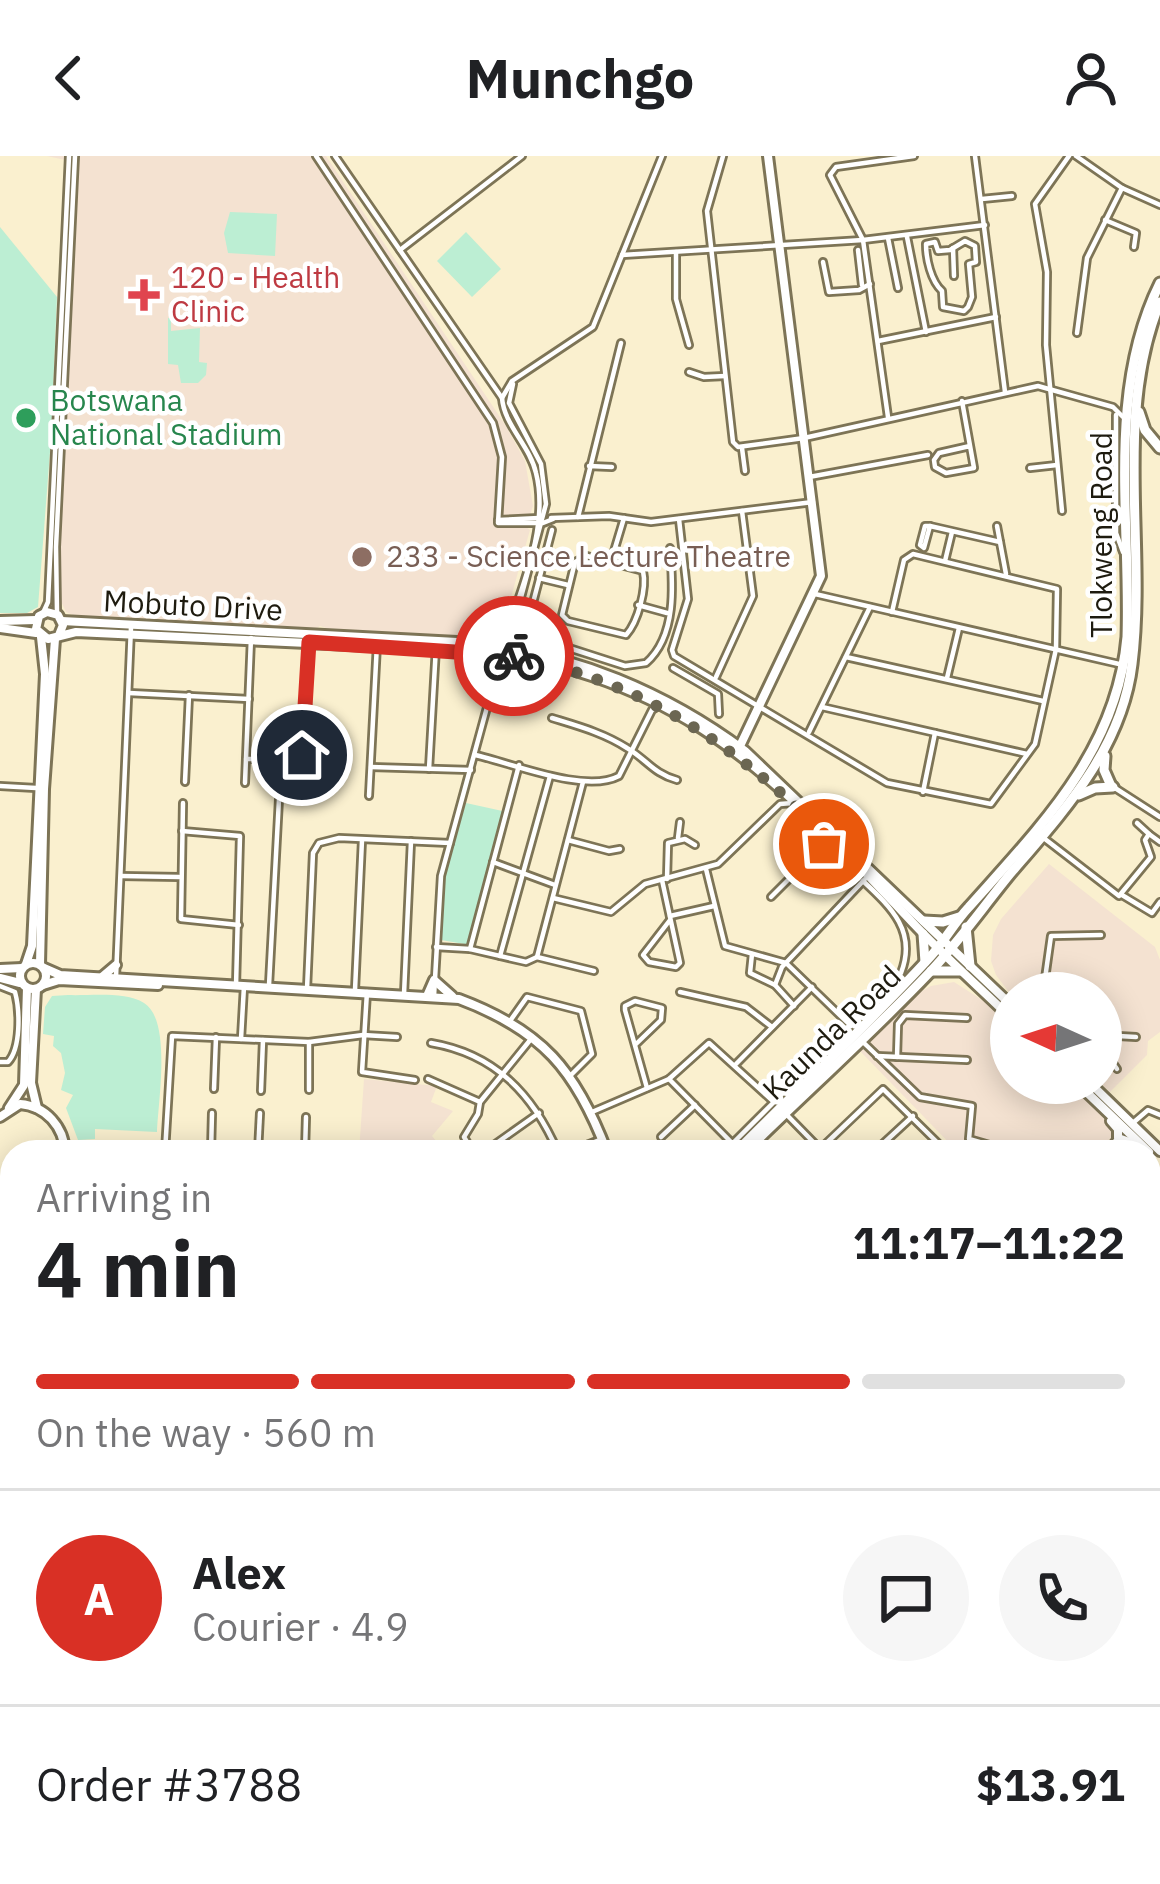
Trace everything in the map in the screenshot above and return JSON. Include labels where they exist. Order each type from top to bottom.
[{"type":"main road","points":[[740,746],[815,594],[821,570],[768,156]]},
{"type":"main road","name":"Tlokweng Road","points":[[1131,640],[1122,417],[1142,331],[1160,283]]},
{"type":"main road","name":"Tlokweng Road","points":[[1122,417],[1136,401],[1143,353],[1160,302]]},
{"type":"main road","points":[[1136,401],[1142,425],[1160,448]]},
{"type":"main road","points":[[1122,417],[1160,448]]},
{"type":"main road","name":"Tlokweng Road","points":[[943,947],[966,927],[1075,797],[1118,691],[1131,640],[1134,463],[1122,417]]},
{"type":"main road","points":[[1134,463],[1142,451],[1160,448]]},
{"type":"main road","points":[[38,1108],[32,1093],[32,986],[24,966],[32,946],[41,789],[46,658],[40,617]]},
{"type":"main road","name":"Mobuto Drive","points":[[0,625],[40,617],[131,631]]},
{"type":"main road","points":[[0,1117],[23,1085],[32,986],[42,966],[41,789],[60,618]]},
{"type":"main road","points":[[0,625],[57,636],[131,631],[488,648],[503,656],[524,654],[626,682],[740,746],[924,920],[990,996]]},
{"type":"main road","points":[[488,648],[510,631],[524,654],[590,676],[740,746],[827,840],[923,934],[943,947]]},
{"type":"main road","points":[[1130,684],[1141,669],[1131,640]]},
{"type":"main road","points":[[488,648],[503,656]]},
{"type":"main road","name":"Tlokweng Road","points":[[943,947],[964,912],[1043,838],[1104,751],[1130,684],[1123,664]]},
{"type":"main road","points":[[1075,797],[1112,787],[1104,770],[1104,751]]},
{"type":"main road","points":[[924,920],[948,922],[964,912]]},
{"type":"main road","points":[[965,969],[966,927]]},
{"type":"main road","points":[[923,934],[928,967],[965,969],[990,989]]},
{"type":"main road","name":"Kaunda Road","points":[[747,1140],[928,967],[943,947]]},
{"type":"main road","points":[[102,977],[116,965]]},
{"type":"main road","points":[[0,978],[24,966],[42,966],[55,974],[116,980]]},
{"type":"main road","points":[[0,978],[32,986],[59,980],[116,980],[459,1000],[510,1021],[533,1037],[571,1075],[602,1139]]},
{"type":"main road","points":[[430,996],[434,980],[459,1000]]},
{"type":"main road","points":[[9,1108],[25,1103],[38,1108],[62,1130],[63,1140]]},
{"type":"main road","points":[[1099,1104],[1146,1140]]},
{"type":"main road","points":[[1109,1104],[1140,1140]]},
{"type":"main road","points":[[1105,1110],[1118,1129],[1118,1138],[1131,1140]]},
{"type":"street","points":[[60,618],[56,547],[72,156]]},
{"type":"street","points":[[316,156],[493,423],[502,457],[498,521],[578,517],[646,522],[812,502]]},
{"type":"street","points":[[335,156],[502,398],[536,468],[544,520]]},
{"type":"street","points":[[400,250],[522,156]]},
{"type":"street","points":[[502,398],[516,380],[588,333],[603,309],[662,156]]},
{"type":"street","points":[[723,156],[707,205],[733,442],[742,448],[804,438],[1005,392],[1049,387],[1122,417],[1118,544],[1128,575]]},
{"type":"street","points":[[866,285],[863,240],[831,179],[831,170],[914,156]]},
{"type":"street","points":[[975,156],[1005,392]]},
{"type":"street","points":[[1062,511],[1049,387],[1047,272],[1035,204],[1073,156],[1158,205]]},
{"type":"street","points":[[1077,333],[1090,259],[1122,188]]},
{"type":"street","points":[[982,199],[1012,196]]},
{"type":"street","points":[[1105,220],[1136,233],[1134,247]]},
{"type":"street","points":[[622,255],[888,238],[985,225]]},
{"type":"street","points":[[907,236],[926,332]]},
{"type":"street","points":[[888,238],[898,288]]},
{"type":"street","points":[[962,241],[973,242],[972,297],[964,311],[943,307],[942,291],[926,258],[926,244],[935,242],[939,251],[953,248],[962,241]]},
{"type":"street","points":[[40,617],[49,602],[69,245]]},
{"type":"street","points":[[953,248],[954,275]]},
{"type":"street","points":[[858,250],[888,417]]},
{"type":"street","points":[[676,252],[676,299],[688,345]]},
{"type":"street","points":[[953,263],[989,258]]},
{"type":"street","points":[[823,262],[829,292],[859,290],[866,285]]},
{"type":"street","points":[[878,341],[996,317]]},
{"type":"street","points":[[578,517],[621,343]]},
{"type":"street","points":[[689,372],[725,376]]},
{"type":"street","points":[[434,980],[440,880],[544,520],[546,484],[541,464],[509,404],[516,380]]},
{"type":"street","points":[[962,401],[974,468],[946,473],[935,467],[939,453],[970,446]]},
{"type":"street","points":[[742,448],[745,471]]},
{"type":"street","points":[[809,477],[928,455]]},
{"type":"street","points":[[1030,468],[1057,465]]},
{"type":"street","points":[[589,466],[612,467]]},
{"type":"street","points":[[1118,544],[1127,507]]},
{"type":"street","points":[[715,679],[753,596],[742,512]]},
{"type":"street","points":[[611,560],[623,518]]},
{"type":"street","points":[[679,519],[688,599],[672,652],[887,783],[992,804],[1029,755],[1056,649],[1056,587],[908,555],[892,613]]},
{"type":"street","points":[[930,526],[1000,542]]},
{"type":"street","points":[[998,526],[1007,576]]},
{"type":"street","points":[[552,530],[527,619],[536,637],[625,666],[646,663],[655,654],[674,594],[670,548]]},
{"type":"street","points":[[945,561],[952,531]]},
{"type":"street","points":[[580,558],[611,560],[643,571],[645,584],[632,628],[619,636],[564,617],[561,606],[580,558]]},
{"type":"street","points":[[539,578],[568,585]]},
{"type":"street","points":[[815,594],[1123,664]]},
{"type":"street","points":[[638,605],[669,614]]},
{"type":"street","points":[[808,733],[870,607]]},
{"type":"street","points":[[947,678],[959,628]]},
{"type":"street","points":[[116,980],[131,631]]},
{"type":"street","points":[[245,783],[251,636]]},
{"type":"street","points":[[246,759],[301,759],[314,639]]},
{"type":"street","points":[[369,796],[377,642]]},
{"type":"street","points":[[429,769],[436,645]]},
{"type":"street","points":[[846,657],[1043,701]]},
{"type":"street","points":[[673,668],[718,694],[718,715]]},
{"type":"street","points":[[690,678],[695,668]]},
{"type":"street","points":[[128,693],[249,699]]},
{"type":"street","points":[[185,782],[189,695]]},
{"type":"street","points":[[475,755],[584,782],[616,778],[654,705]]},
{"type":"street","points":[[822,707],[1029,755]]},
{"type":"street","points":[[552,718],[603,734],[632,751],[651,770],[677,780]]},
{"type":"street","points":[[923,793],[935,733]]},
{"type":"street","points":[[470,949],[519,765]]},
{"type":"street","points":[[371,767],[471,770]]},
{"type":"street","points":[[1088,771],[1160,817]]},
{"type":"street","points":[[500,956],[550,774]]},
{"type":"street","points":[[537,957],[584,782]]},
{"type":"street","points":[[0,787],[41,789]]},
{"type":"street","points":[[780,804],[782,793]]},
{"type":"street","points":[[269,988],[280,799]]},
{"type":"street","points":[[553,898],[608,913],[642,885],[718,864],[780,804],[793,802]]},
{"type":"street","points":[[183,803],[182,921],[239,925]]},
{"type":"street","points":[[680,822],[678,838],[667,846],[664,879],[670,918],[680,963],[676,967],[649,962],[643,955],[670,918],[714,906]]},
{"type":"street","points":[[1137,823],[1160,842]]},
{"type":"street","points":[[182,830],[240,836],[241,1039]]},
{"type":"street","points":[[1121,894],[1150,857],[1145,840],[1149,834]]},
{"type":"street","points":[[307,989],[314,849],[327,838],[450,843]]},
{"type":"street","points":[[678,838],[695,845]]},
{"type":"street","points":[[1043,838],[1152,913],[1160,902]]},
{"type":"street","points":[[354,992],[362,840]]},
{"type":"street","points":[[568,840],[620,849]]},
{"type":"street","points":[[771,897],[827,840]]},
{"type":"street","points":[[404,994],[411,841]]},
{"type":"street","points":[[494,862],[556,885]]},
{"type":"street","points":[[706,869],[725,946],[786,963],[927,1100],[972,1106],[972,1140]]},
{"type":"street","points":[[121,876],[179,878]]},
{"type":"street","points":[[775,986],[786,963],[866,878],[899,921],[907,937],[908,957],[857,1034]]},
{"type":"street","points":[[1045,972],[1051,936],[1101,935]]},
{"type":"street","points":[[436,946],[526,962],[537,957],[594,971]]},
{"type":"street","points":[[752,954],[749,973],[775,986],[794,1006]]},
{"type":"street","points":[[0,978],[15,992],[18,1005],[15,1055],[0,1062]]},
{"type":"street","points":[[736,1064],[812,987]]},
{"type":"street","points":[[367,992],[363,1074],[415,1080]]},
{"type":"street","points":[[680,992],[746,1007],[772,1027]]},
{"type":"street","points":[[510,1021],[527,997],[581,1011],[592,1054],[571,1075]]},
{"type":"street","points":[[635,1045],[661,1020],[662,1008],[635,1001],[626,1005],[635,1045],[647,1088]]},
{"type":"street","points":[[897,1057],[898,1024],[904,1016],[967,1018]]},
{"type":"street","points":[[166,1140],[170,1038],[309,1042],[363,1035],[397,1037]]},
{"type":"street","points":[[1122,1036],[1136,1037]]},
{"type":"street","points":[[214,1089],[217,1037]]},
{"type":"street","points":[[466,1140],[480,1102],[533,1037]]},
{"type":"street","points":[[261,1091],[263,1040]]},
{"type":"street","points":[[309,1042],[309,1090]]},
{"type":"street","points":[[431,1043],[458,1048],[504,1073],[538,1113],[552,1140]]},
{"type":"street","points":[[592,1112],[669,1078],[707,1044],[736,1064],[810,1140]]},
{"type":"street","points":[[877,1056],[967,1060]]},
{"type":"street","points":[[669,1078],[729,1140]]},
{"type":"street","points":[[428,1079],[480,1102]]},
{"type":"street","points":[[830,1140],[879,1089],[886,1090],[935,1140]]},
{"type":"street","points":[[661,1137],[694,1106]]},
{"type":"street","points":[[1118,1138],[1148,1110],[1160,1115]]},
{"type":"street","points":[[211,1140],[212,1113]]},
{"type":"street","points":[[259,1140],[260,1113]]},
{"type":"street","points":[[501,1140],[538,1113]]},
{"type":"street","points":[[305,1140],[306,1117]]},
{"type":"street","points":[[887,1140],[913,1117]]},
{"type":"shaded area","points":[[47,156],[326,156],[525,461],[533,506],[526,527],[530,530],[502,629],[490,638],[335,631],[320,626],[314,630],[80,618],[66,612],[59,597],[58,575],[79,163]]},
{"type":"shaded area","points":[[1049,864],[1155,947],[1160,960],[1160,1032],[1148,1041],[1147,1055],[1122,1080],[1122,972],[995,972],[993,935],[1001,919]]},
{"type":"shaded area","points":[[954,982],[990,1005],[990,1104],[1091,1104],[1116,1132],[1109,1140],[946,1140],[858,1049],[907,999],[931,986]]},
{"type":"shaded area","points":[[364,1079],[437,1086],[431,1102],[453,1111],[432,1136],[435,1140],[360,1140]]},
{"type":"green space","points":[[230,212],[277,214],[275,256],[228,253],[224,233]]},
{"type":"green space","points":[[0,227],[57,297],[38,607],[27,613],[0,613]]},
{"type":"green space","points":[[466,232],[501,269],[472,297],[437,261]]},
{"type":"green space","points":[[168,318],[171,331],[200,328],[199,362],[207,363],[206,375],[198,383],[181,383],[178,365],[168,364]]},
{"type":"green space","points":[[466,803],[507,812],[470,945],[441,940],[441,883]]},
{"type":"green space","points":[[107,995],[144,1003],[153,1012],[161,1043],[157,1132],[95,1129],[95,1139],[78,1140],[66,1108],[73,1095],[61,1090],[65,1073],[61,1053],[53,1046],[54,1036],[43,1034],[45,1007],[52,996]]},
{"type":"way so far","points":[[514,656],[624,688],[700,728],[789,799],[824,833],[824,844]]},
{"type":"place","name":"120 - Health Clinic","points":[[144,295]]},
{"type":"place","name":"Botswana National Stadium","points":[[26,418]]},
{"type":"place","name":"233 - Science Lecture Theatre","points":[[362,557]]},
{"type":"route","points":[[302,755],[309,642],[514,656]]}]
